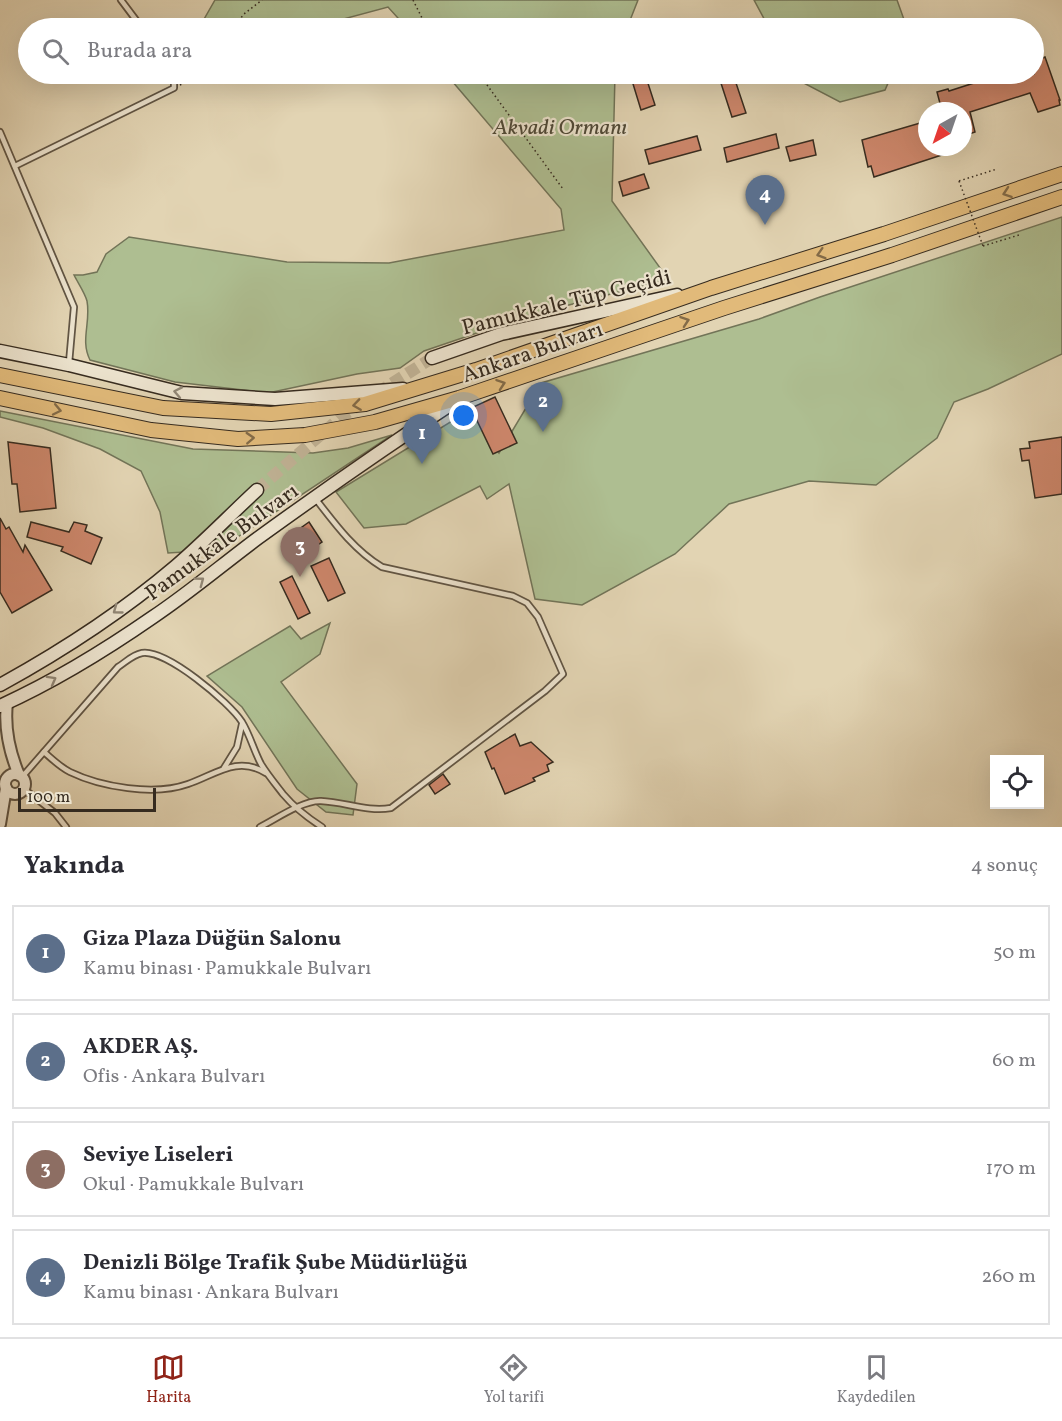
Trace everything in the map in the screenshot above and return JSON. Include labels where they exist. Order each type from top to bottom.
[{"type":"main road","name":"Ankara Bulvarı","points":[[0,375],[162,408],[271,414],[365,404],[425,387],[711,288],[884,234],[1062,174]]},
{"type":"main road","name":"Ankara Bulvarı","points":[[0,398],[151,430],[238,439],[304,435],[375,422],[459,399],[724,308],[892,255],[1062,197]]},
{"type":"main road","name":"Pamukkale Tüp Geçidi","points":[[432,357],[501,334],[711,288]]},
{"type":"main road","points":[[0,351],[182,393],[275,399],[425,387]]},
{"type":"main road","name":"Pamukkale Bulvarı","points":[[4,705],[87,660],[154,617],[373,456],[459,399]]},
{"type":"main road","name":"Pamukkale Bulvarı","points":[[0,685],[73,643],[128,602],[175,566],[257,490]]},
{"type":"street","points":[[3,812],[9,808],[25,782],[10,754],[4,705]]},
{"type":"street","points":[[0,824],[3,812],[4,781],[12,774],[21,776]]},
{"type":"street","points":[[4,781],[12,794],[21,791]]},
{"type":"lane","points":[[121,0],[134,18]]},
{"type":"lane","points":[[15,166],[174,88],[174,84]]},
{"type":"lane","points":[[0,132],[74,307],[69,366]]},
{"type":"lane","points":[[260,827],[297,807],[319,800],[378,810],[392,808],[545,691],[563,674],[538,617],[527,603],[513,596],[382,567],[367,558],[353,544],[315,498]]},
{"type":"lane","points":[[21,776],[118,668],[133,656],[143,652],[156,654],[190,674],[230,708],[242,722],[262,766],[284,795],[322,827]]},
{"type":"lane","points":[[224,768],[240,739],[242,722]]},
{"type":"lane","points":[[44,752],[68,771],[105,784],[131,789],[187,785],[224,768],[238,765],[250,766],[269,775]]},
{"type":"lane","points":[[21,791],[55,813],[66,827]]},
{"type":"path","points":[[241,18],[262,0]]},
{"type":"path","points":[[413,0],[422,18]]},
{"type":"path","points":[[174,88],[182,84]]},
{"type":"path","points":[[486,84],[563,189]]},
{"type":"path","points":[[998,169],[959,181],[983,246],[1019,235]]},
{"type":"green space","points":[[215,0],[638,0],[631,18],[398,18],[388,7],[347,18],[205,18]]},
{"type":"green space","points":[[754,0],[897,0],[903,18],[764,18]]},
{"type":"green space","name":"Akvadi Ormanı","points":[[455,84],[615,84],[612,201],[668,279],[527,316],[424,351],[400,368],[357,374],[268,393],[175,382],[90,360],[87,353],[87,301],[74,275],[97,272],[106,254],[129,237],[287,262],[389,263],[564,230],[561,209]]},
{"type":"green space","points":[[806,84],[888,84],[885,90],[840,102]]},
{"type":"green space","points":[[1062,217],[1062,354],[988,389],[954,402],[937,438],[876,485],[809,481],[729,504],[675,554],[582,605],[535,599],[509,484],[487,499],[480,486],[406,524],[364,528],[336,492],[470,410],[499,453],[541,383],[759,319]]},
{"type":"green space","points":[[0,411],[193,449],[313,453],[348,448],[392,435],[218,550],[168,553],[160,512],[141,471],[100,449],[43,428],[0,417]]},
{"type":"green space","points":[[330,623],[320,654],[281,682],[357,784],[353,815],[326,812],[297,789],[242,707],[207,676],[290,626],[301,639]]},
{"type":"building","points":[[1045,57],[1060,105],[1038,112],[1030,93],[972,111],[972,102],[940,102],[937,92],[971,84],[1044,84]]},
{"type":"building","points":[[633,84],[648,84],[655,105],[641,110]]},
{"type":"building","points":[[721,84],[736,84],[746,113],[732,117]]},
{"type":"building","points":[[918,124],[918,156],[939,156],[874,177],[871,166],[868,167],[862,140]]},
{"type":"building","points":[[776,134],[779,148],[727,162],[724,148]]},
{"type":"building","points":[[697,136],[701,150],[649,164],[645,150]]},
{"type":"building","points":[[813,140],[816,155],[790,161],[786,147]]},
{"type":"building","points":[[644,174],[649,188],[623,196],[619,182]]},
{"type":"building","points":[[495,397],[517,443],[493,454],[471,408]]},
{"type":"building","points":[[1062,437],[1062,494],[1035,498],[1029,460],[1022,461],[1020,449],[1030,448],[1029,442]]},
{"type":"building","points":[[8,442],[50,448],[56,508],[20,512],[17,484],[12,484]]},
{"type":"building","points":[[0,518],[6,529],[9,527],[23,552],[25,545],[52,590],[12,613],[0,592]]},
{"type":"building","points":[[31,522],[69,532],[74,522],[87,525],[85,531],[102,538],[91,564],[61,551],[63,547],[27,537]]},
{"type":"building","points":[[309,522],[322,542],[316,546],[312,540],[299,548],[291,535]]},
{"type":"building","points":[[329,558],[345,593],[328,601],[311,566]]},
{"type":"building","points":[[292,576],[310,613],[298,619],[280,582]]},
{"type":"building","points":[[515,734],[520,746],[531,742],[553,762],[547,765],[549,771],[533,778],[535,781],[505,794],[485,752]]},
{"type":"building","points":[[443,774],[450,784],[435,794],[429,785]]},
{"type":"tunnel","points":[[377,393],[432,358]]},
{"type":"tunnel","points":[[257,490],[340,418],[360,404]]},
{"type":"place","name":"Denizli Bölge Trafik Şube Müdürlüğü","points":[[765,225]]},
{"type":"place","name":"AKDER AŞ.","points":[[543,432]]},
{"type":"place","name":"Giza Plaza Düğün Salonu","points":[[422,464]]},
{"type":"place","name":"Seviye Liseleri","points":[[300,577]]}]
